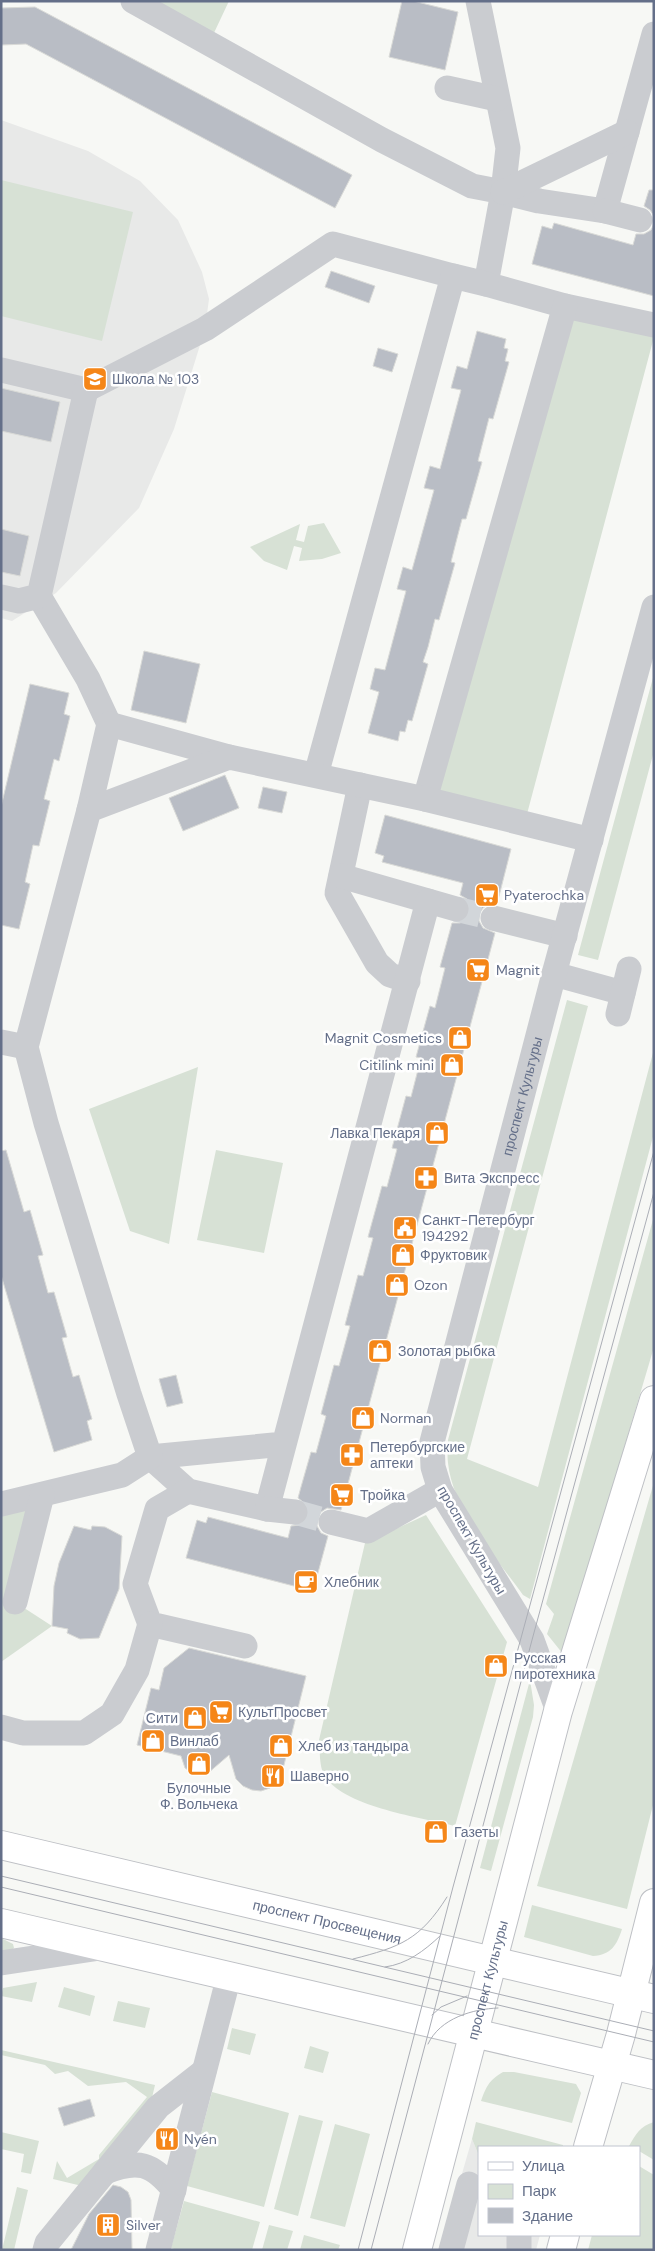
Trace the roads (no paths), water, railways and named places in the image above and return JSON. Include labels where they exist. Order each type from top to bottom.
[{"type":"main road","name":"проспект Культуры","points":[[417,2250],[558,1711],[654,1400]]},
{"type":"main road","name":"проспект Просвещения","points":[[1,1846],[642,1996]]},
{"type":"main road","points":[[588,2146],[612,2066],[642,1996],[654,1903]]},
{"type":"main road","points":[[1,1923],[654,2075]]},
{"type":"main road","points":[[561,2250],[565,2236]]},
{"type":"street","points":[[133,1],[382,140],[472,186],[539,201],[606,211],[640,220]]},
{"type":"street","points":[[478,1],[508,148],[503,192],[486,284]]},
{"type":"street","points":[[606,211],[654,34]]},
{"type":"street","points":[[447,88],[497,99]]},
{"type":"street","points":[[503,192],[627,132]]},
{"type":"street","points":[[1,370],[86,390],[205,329],[333,244],[565,306],[654,325]]},
{"type":"street","points":[[316,775],[453,276]]},
{"type":"street","points":[[425,799],[565,306]]},
{"type":"street","points":[[86,390],[39,596],[88,679],[109,724],[64,910],[26,1047],[49,1133],[150,1457],[188,1491],[267,1510],[295,1512]]},
{"type":"street","points":[[1,597],[19,601],[39,596]]},
{"type":"street","name":"проспект Культуры","points":[[558,1711],[532,1640],[440,1490],[433,1467],[432,1442],[554,974],[654,607]]},
{"type":"street","points":[[109,724],[229,757],[425,799],[592,840]]},
{"type":"street","points":[[89,810],[229,757]]},
{"type":"street","points":[[360,785],[337,894],[377,963],[390,975],[408,981]]},
{"type":"street","points":[[341,876],[456,909]]},
{"type":"street","points":[[267,1510],[428,901]]},
{"type":"street","points":[[493,918],[565,936]]},
{"type":"street","points":[[554,974],[621,1004],[629,969]]},
{"type":"street","points":[[1,1042],[26,1047]]},
{"type":"street","points":[[1,1504],[122,1475],[150,1457],[284,1444]]},
{"type":"street","points":[[331,1522],[368,1531],[440,1490]]},
{"type":"street","points":[[1,1727],[23,1733],[84,1733],[112,1714],[137,1670],[150,1624],[136,1584],[157,1509],[188,1491]]},
{"type":"street","points":[[15,1602],[42,1495]]},
{"type":"street","points":[[150,1624],[244,1646]]},
{"type":"street","points":[[1,1963],[103,1947]]},
{"type":"street","points":[[158,2250],[229,1976]]},
{"type":"street","points":[[46,2250],[47,2243],[158,2107],[204,2071]]},
{"type":"street","points":[[105,2172],[124,2165],[144,2166],[161,2174],[174,2190]]},
{"type":"street","points":[[437,2176],[474,2186],[451,2250]]},
{"type":"street","points":[[520,2236],[520,2250]]},
{"type":"tunnel","points":[[456,909],[493,918]]},
{"type":"tunnel","points":[[295,1512],[331,1522]]},
{"type":"tram line","points":[[358,2250],[453,1887],[654,1151]]},
{"type":"tram line","points":[[371,2250],[532,1640],[654,1192]]},
{"type":"tram line","points":[[1,1876],[654,2031]]},
{"type":"tram line","points":[[1,1887],[654,2042]]},
{"type":"tram line","points":[[353,1959],[384,1950],[408,1940],[428,1923],[447,1897]]},
{"type":"tram line","points":[[385,1967],[401,1963],[415,1956],[440,1936]]},
{"type":"tram line","points":[[432,2015],[441,2007],[467,1996]]},
{"type":"tram line","points":[[428,2044],[433,2035],[449,2021],[478,2010],[498,2008]]},
{"type":"place","name":"Школа № 103","points":[[95,379]]},
{"type":"place","name":"Pyaterochka","points":[[487,895]]},
{"type":"place","name":"Magnit","points":[[478,970]]},
{"type":"place","name":"Magnit Cosmetics","points":[[460,1038]]},
{"type":"place","name":"Citilink mini","points":[[452,1065]]},
{"type":"place","name":"Лавка Пекаря","points":[[437,1133]]},
{"type":"place","name":"Вита Экспресс","points":[[426,1178]]},
{"type":"place","name":"Санкт-Петербург 194292","points":[[405,1228]]},
{"type":"place","name":"Фруктовик","points":[[403,1255]]},
{"type":"place","name":"Ozon","points":[[397,1285]]},
{"type":"place","name":"Золотая рыбка","points":[[380,1351]]},
{"type":"place","name":"Norman","points":[[363,1418]]},
{"type":"place","name":"Петербургские аптеки","points":[[352,1455]]},
{"type":"place","name":"Тройка","points":[[342,1495]]},
{"type":"place","name":"Хлебник","points":[[306,1582]]},
{"type":"place","name":"Русская пиротехника","points":[[496,1666]]},
{"type":"place","name":"КультПросвет","points":[[221,1712]]},
{"type":"place","name":"Сити","points":[[195,1718]]},
{"type":"place","name":"Винлаб","points":[[153,1741]]},
{"type":"place","name":"Хлеб из тандыра","points":[[281,1746]]},
{"type":"place","name":"Булочные Ф. Вольчека","points":[[199,1764]]},
{"type":"place","name":"Шаверно","points":[[273,1776]]},
{"type":"place","name":"Газеты","points":[[436,1832]]},
{"type":"place","name":"Nyén","points":[[167,2139]]},
{"type":"place","name":"Silver","points":[[108,2225]]}]
